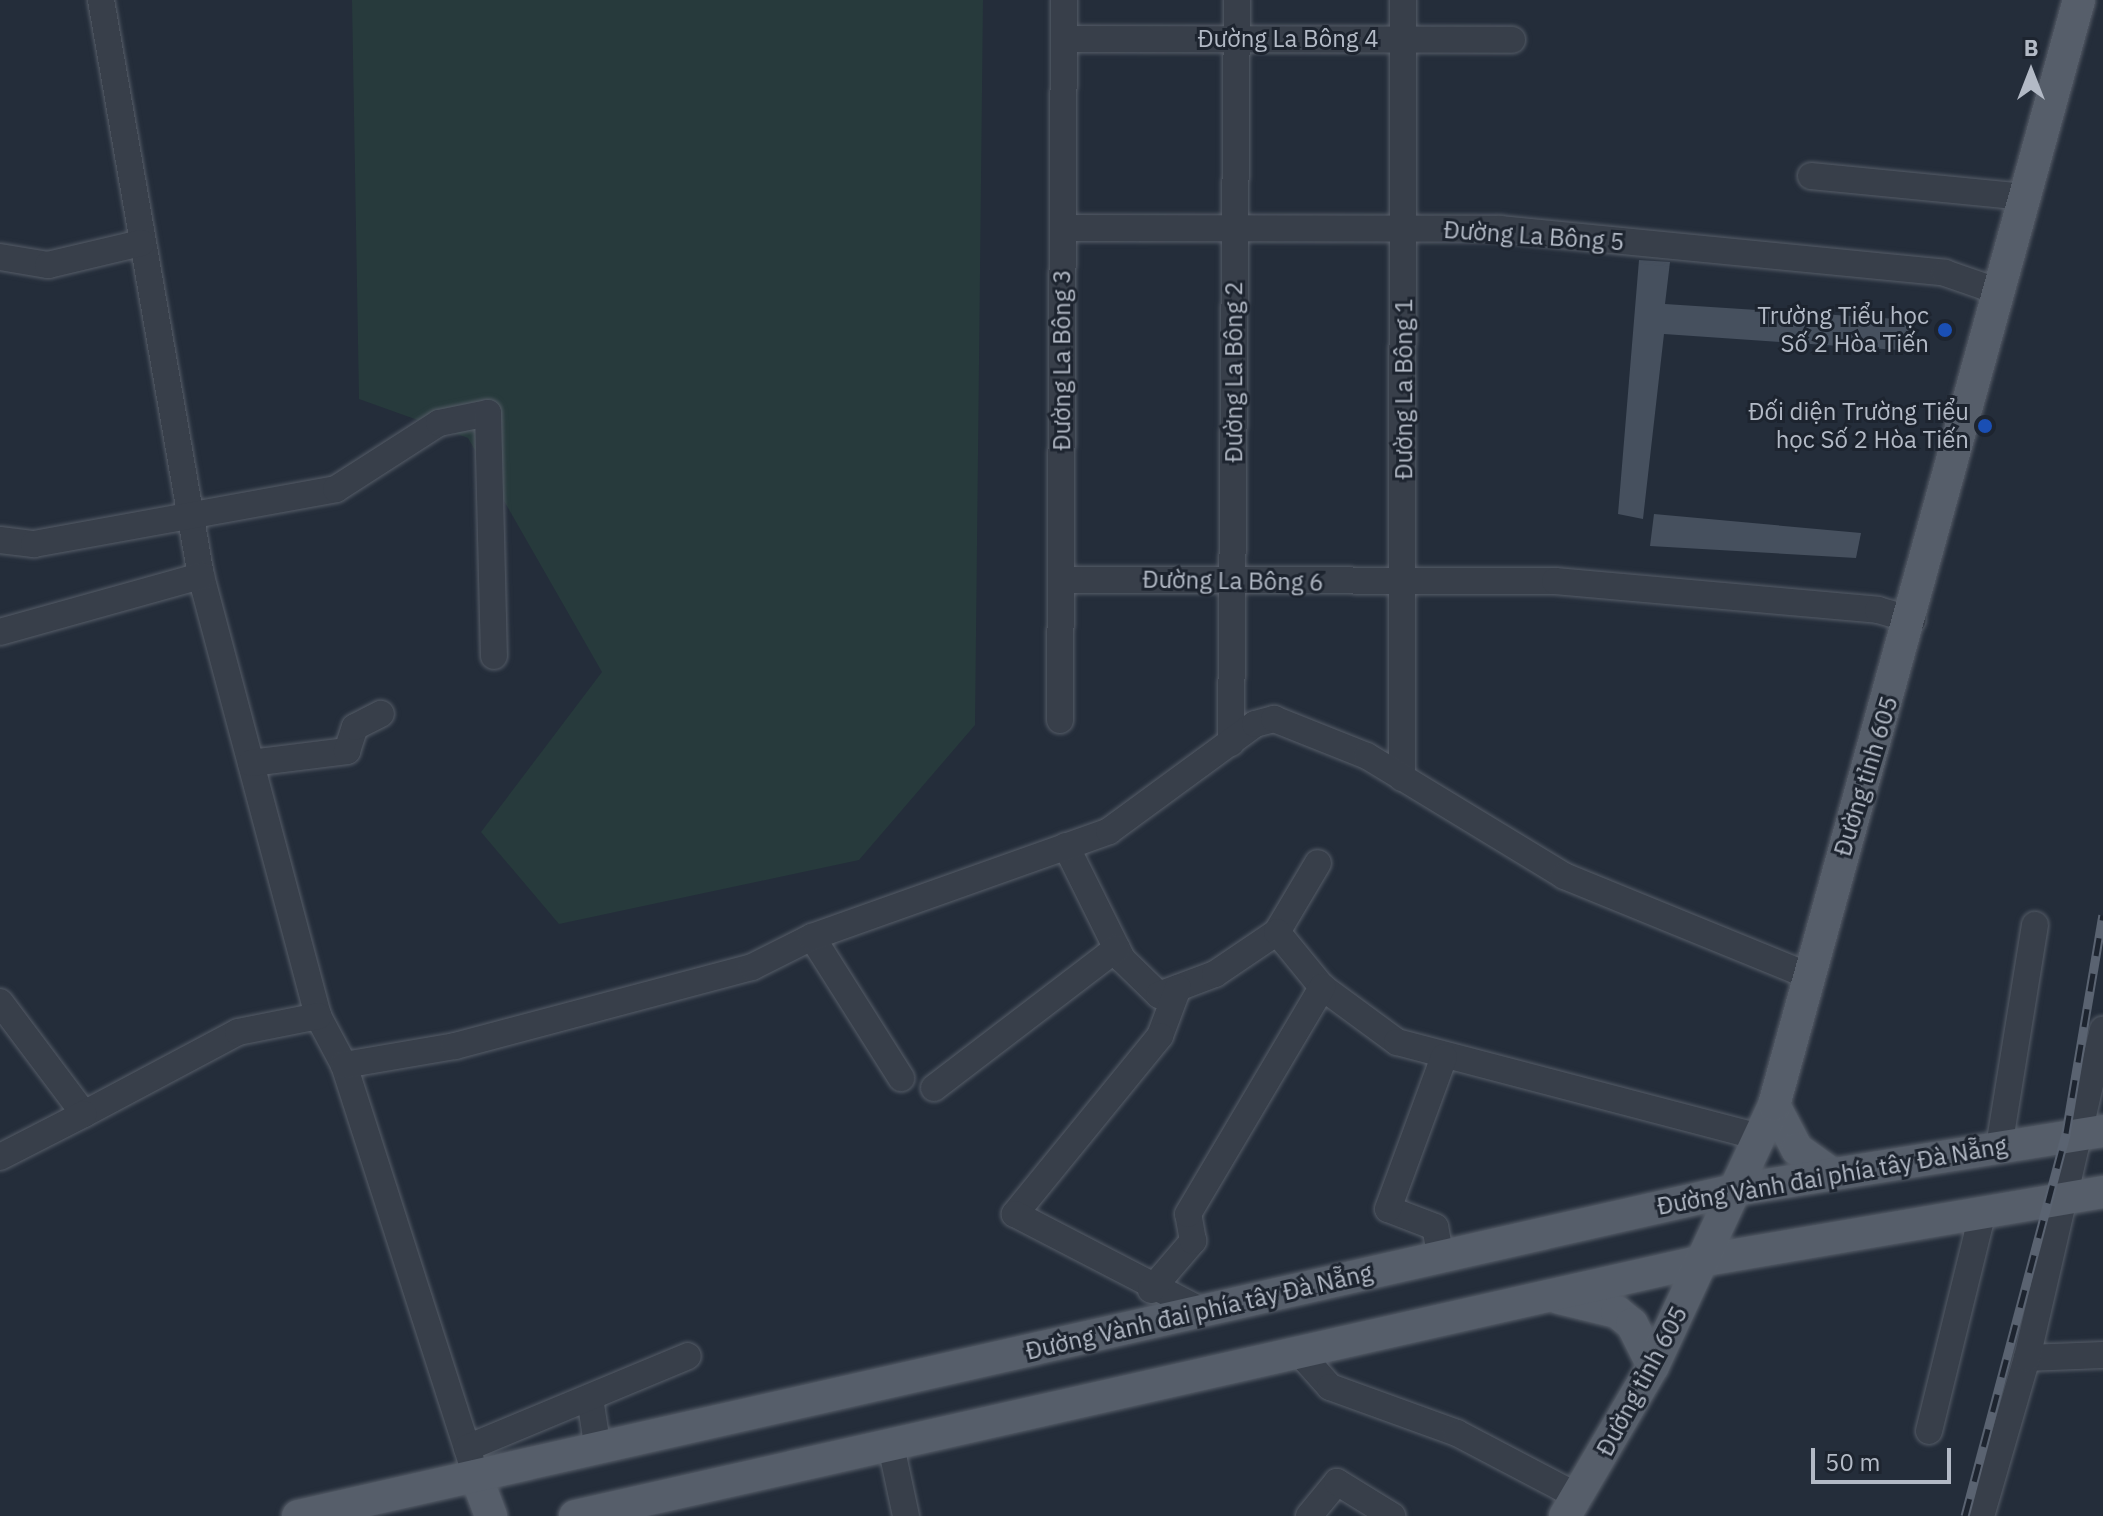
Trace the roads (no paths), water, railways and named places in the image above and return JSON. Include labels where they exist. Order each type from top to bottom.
[{"type":"main road","name":"Đường tỉnh 605","points":[[1572,1506],[1653,1366],[1706,1260],[1774,1105],[1806,975],[1913,620],[2079,0]]},
{"type":"main road","points":[[1774,1105],[1797,1149],[1832,1174]]},
{"type":"main road","name":"Đường Vành đai phía tây Đà Nẵng","points":[[298,1516],[472,1462],[598,1450],[1204,1312],[1440,1254],[1735,1190],[2092,1132]]},
{"type":"main road","points":[[575,1516],[1706,1260],[1982,1216],[2066,1196],[2103,1192]]},
{"type":"main road","points":[[1540,1296],[1596,1302],[1617,1312],[1632,1324],[1653,1366]]},
{"type":"main road","points":[[472,1462],[491,1516]]},
{"type":"street","points":[[101,0],[201,576],[318,1016],[344,1065],[472,1462],[590,1398],[688,1356]]},
{"type":"street","name":"Đường La Bông 3","points":[[1060,720],[1064,0]]},
{"type":"street","name":"Đường La Bông 2","points":[[1231,743],[1237,0]]},
{"type":"street","name":"Đường La Bông 1","points":[[1402,778],[1403,0]]},
{"type":"street","name":"Đường La Bông 4","points":[[1064,39],[1512,40]]},
{"type":"street","points":[[1811,176],[2025,197]]},
{"type":"street","name":"Đường La Bông 5","points":[[1063,228],[1500,229],[1945,273],[2000,292]]},
{"type":"street","points":[[0,257],[48,265],[141,243]]},
{"type":"street","points":[[0,540],[34,544],[336,489],[439,423],[488,413],[494,656]]},
{"type":"street","points":[[0,632],[201,576]]},
{"type":"street","name":"Đường La Bông 6","points":[[1061,580],[1555,581],[1878,610],[1913,620]]},
{"type":"street","points":[[251,763],[347,751],[355,727],[381,714]]},
{"type":"street","points":[[344,1065],[455,1046],[752,967],[812,937],[1109,831],[1255,724],[1281,719],[1402,778],[1564,876],[1806,975]]},
{"type":"street","points":[[1066,846],[1117,948],[1159,995],[1215,974],[1277,932],[1318,863]]},
{"type":"street","points":[[1999,1147],[2035,925]]},
{"type":"street","points":[[1277,932],[1322,987],[1397,1042],[1444,1057],[1762,1138]]},
{"type":"street","points":[[812,937],[901,1078]]},
{"type":"street","points":[[934,1088],[1117,948]]},
{"type":"street","points":[[1151,1290],[1193,1241],[1188,1214],[1322,987]]},
{"type":"street","points":[[1178,988],[1160,1036],[1015,1209],[1021,1223],[1151,1290],[1204,1312]]},
{"type":"street","points":[[0,1002],[84,1114]]},
{"type":"street","points":[[0,1157],[238,1032],[318,1016]]},
{"type":"street","points":[[1981,1516],[2027,1358],[2066,1196],[2092,1132],[2103,1030]]},
{"type":"street","points":[[1440,1254],[1435,1227],[1388,1209],[1444,1057]]},
{"type":"street","points":[[1929,1431],[1982,1216]]},
{"type":"street","points":[[1298,1351],[1330,1387],[1457,1433],[1572,1506]]},
{"type":"street","points":[[2027,1358],[2103,1355]]},
{"type":"street","points":[[590,1398],[598,1450]]},
{"type":"street","points":[[891,1446],[906,1516]]},
{"type":"street","points":[[1309,1516],[1337,1482],[1392,1516]]},
{"type":"railway","points":[[1965,1516],[2066,1133],[2103,915]]},
{"type":"place","name":"Trường Tiểu học Số 2 Hòa Tiến","points":[[1945,330]]},
{"type":"place","name":"Đối diện Trường Tiểu học Số 2 Hòa Tiến","points":[[1985,426]]}]
